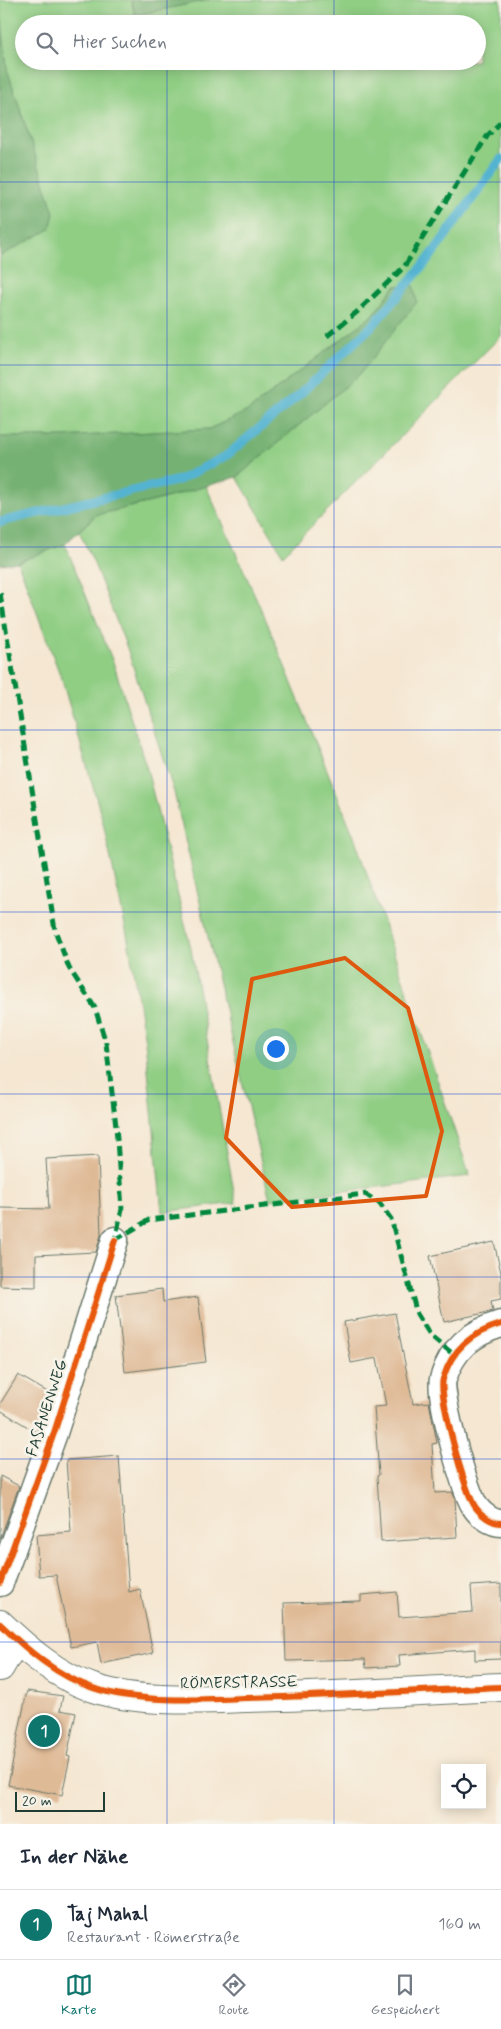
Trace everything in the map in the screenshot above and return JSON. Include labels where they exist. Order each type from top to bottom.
[{"type":"street","name":"FASANENWEG","points":[[0,1583],[54,1433],[115,1240]]},
{"type":"street","points":[[501,1324],[470,1337],[453,1354],[442,1381],[444,1399],[466,1488],[476,1509],[494,1523],[501,1523]]},
{"type":"street","points":[[0,1667],[8,1632]]},
{"type":"street","name":"RÖMERSTRASSE","points":[[8,1632],[56,1672],[92,1688],[129,1696],[210,1699],[501,1687]]},
{"type":"highlighted area","points":[[345,958],[408,1008],[442,1131],[426,1196],[292,1207],[226,1138],[252,979]]},
{"type":"green space","points":[[0,0],[131,0],[135,15],[209,0],[501,0],[501,336],[283,555],[237,477],[359,375],[395,286],[373,315],[248,411],[209,429],[61,437],[0,437],[0,256],[50,229],[54,213],[7,69]]},
{"type":"green space","points":[[131,0],[209,0],[135,15]]},
{"type":"green space","points":[[0,11],[7,69],[54,213],[50,229],[0,256]]},
{"type":"green space","points":[[413,284],[417,302],[359,375],[237,477],[155,501],[96,515],[65,544],[18,562],[0,564],[0,437],[61,437],[209,429],[248,411],[373,315],[395,286]]},
{"type":"green space","points":[[206,486],[266,620],[355,839],[470,1176],[270,1200],[174,792],[127,648],[93,561],[79,531],[96,515],[155,501]]},
{"type":"green space","points":[[65,544],[113,662],[147,769],[191,949],[236,1203],[162,1212],[145,1041],[128,939],[102,818],[62,680],[18,562]]},
{"type":"building","points":[[98,1156],[101,1235],[96,1252],[36,1255],[36,1287],[0,1286],[0,1208],[49,1209],[46,1159]]},
{"type":"building","points":[[494,1242],[501,1273],[501,1299],[491,1301],[493,1311],[444,1322],[430,1256]]},
{"type":"building","points":[[162,1289],[163,1302],[198,1297],[206,1362],[125,1372],[116,1295]]},
{"type":"building","points":[[395,1313],[413,1404],[429,1402],[437,1443],[432,1444],[435,1493],[452,1492],[455,1498],[457,1537],[381,1542],[374,1407],[386,1406],[377,1358],[351,1363],[344,1322]]},
{"type":"building","points":[[18,1375],[51,1394],[42,1421],[36,1432],[0,1410],[0,1404]]},
{"type":"building","points":[[119,1456],[129,1592],[140,1589],[153,1653],[101,1664],[97,1642],[71,1647],[56,1575],[39,1576],[36,1535],[71,1532],[66,1460]]},
{"type":"building","points":[[0,1476],[19,1486],[0,1539]]},
{"type":"building","points":[[501,1584],[501,1659],[475,1660],[475,1649],[399,1655],[400,1666],[366,1668],[365,1659],[286,1661],[284,1603],[361,1601],[361,1595],[397,1592],[399,1617],[473,1612],[471,1586]]},
{"type":"building","points":[[27,1691],[63,1696],[60,1710],[76,1713],[67,1756],[70,1757],[62,1795],[8,1785]]},
{"type":"waterway","points":[[0,522],[179,480],[226,456],[299,395],[374,324],[428,260],[501,159]]},
{"type":"marked path","points":[[327,336],[357,312],[404,267],[488,135],[501,122]]},
{"type":"marked path","points":[[0,593],[55,930],[69,968],[95,1008],[106,1043],[116,1126],[122,1209],[115,1240]]},
{"type":"marked path","points":[[115,1240],[149,1220],[365,1194],[379,1203],[391,1219],[417,1314],[431,1336],[453,1354]]},
{"type":"cycle path","points":[[0,1583],[54,1433],[115,1240]]},
{"type":"cycle path","points":[[501,1324],[481,1332],[464,1344],[452,1359],[443,1379],[444,1404],[448,1423],[459,1465],[471,1499],[484,1516],[494,1522],[501,1523]]},
{"type":"cycle path","points":[[0,1624],[32,1653],[67,1677],[93,1688],[129,1696],[209,1699],[501,1687]]},
{"type":"place","name":"Taj Mahal","points":[[44,1731]]}]
